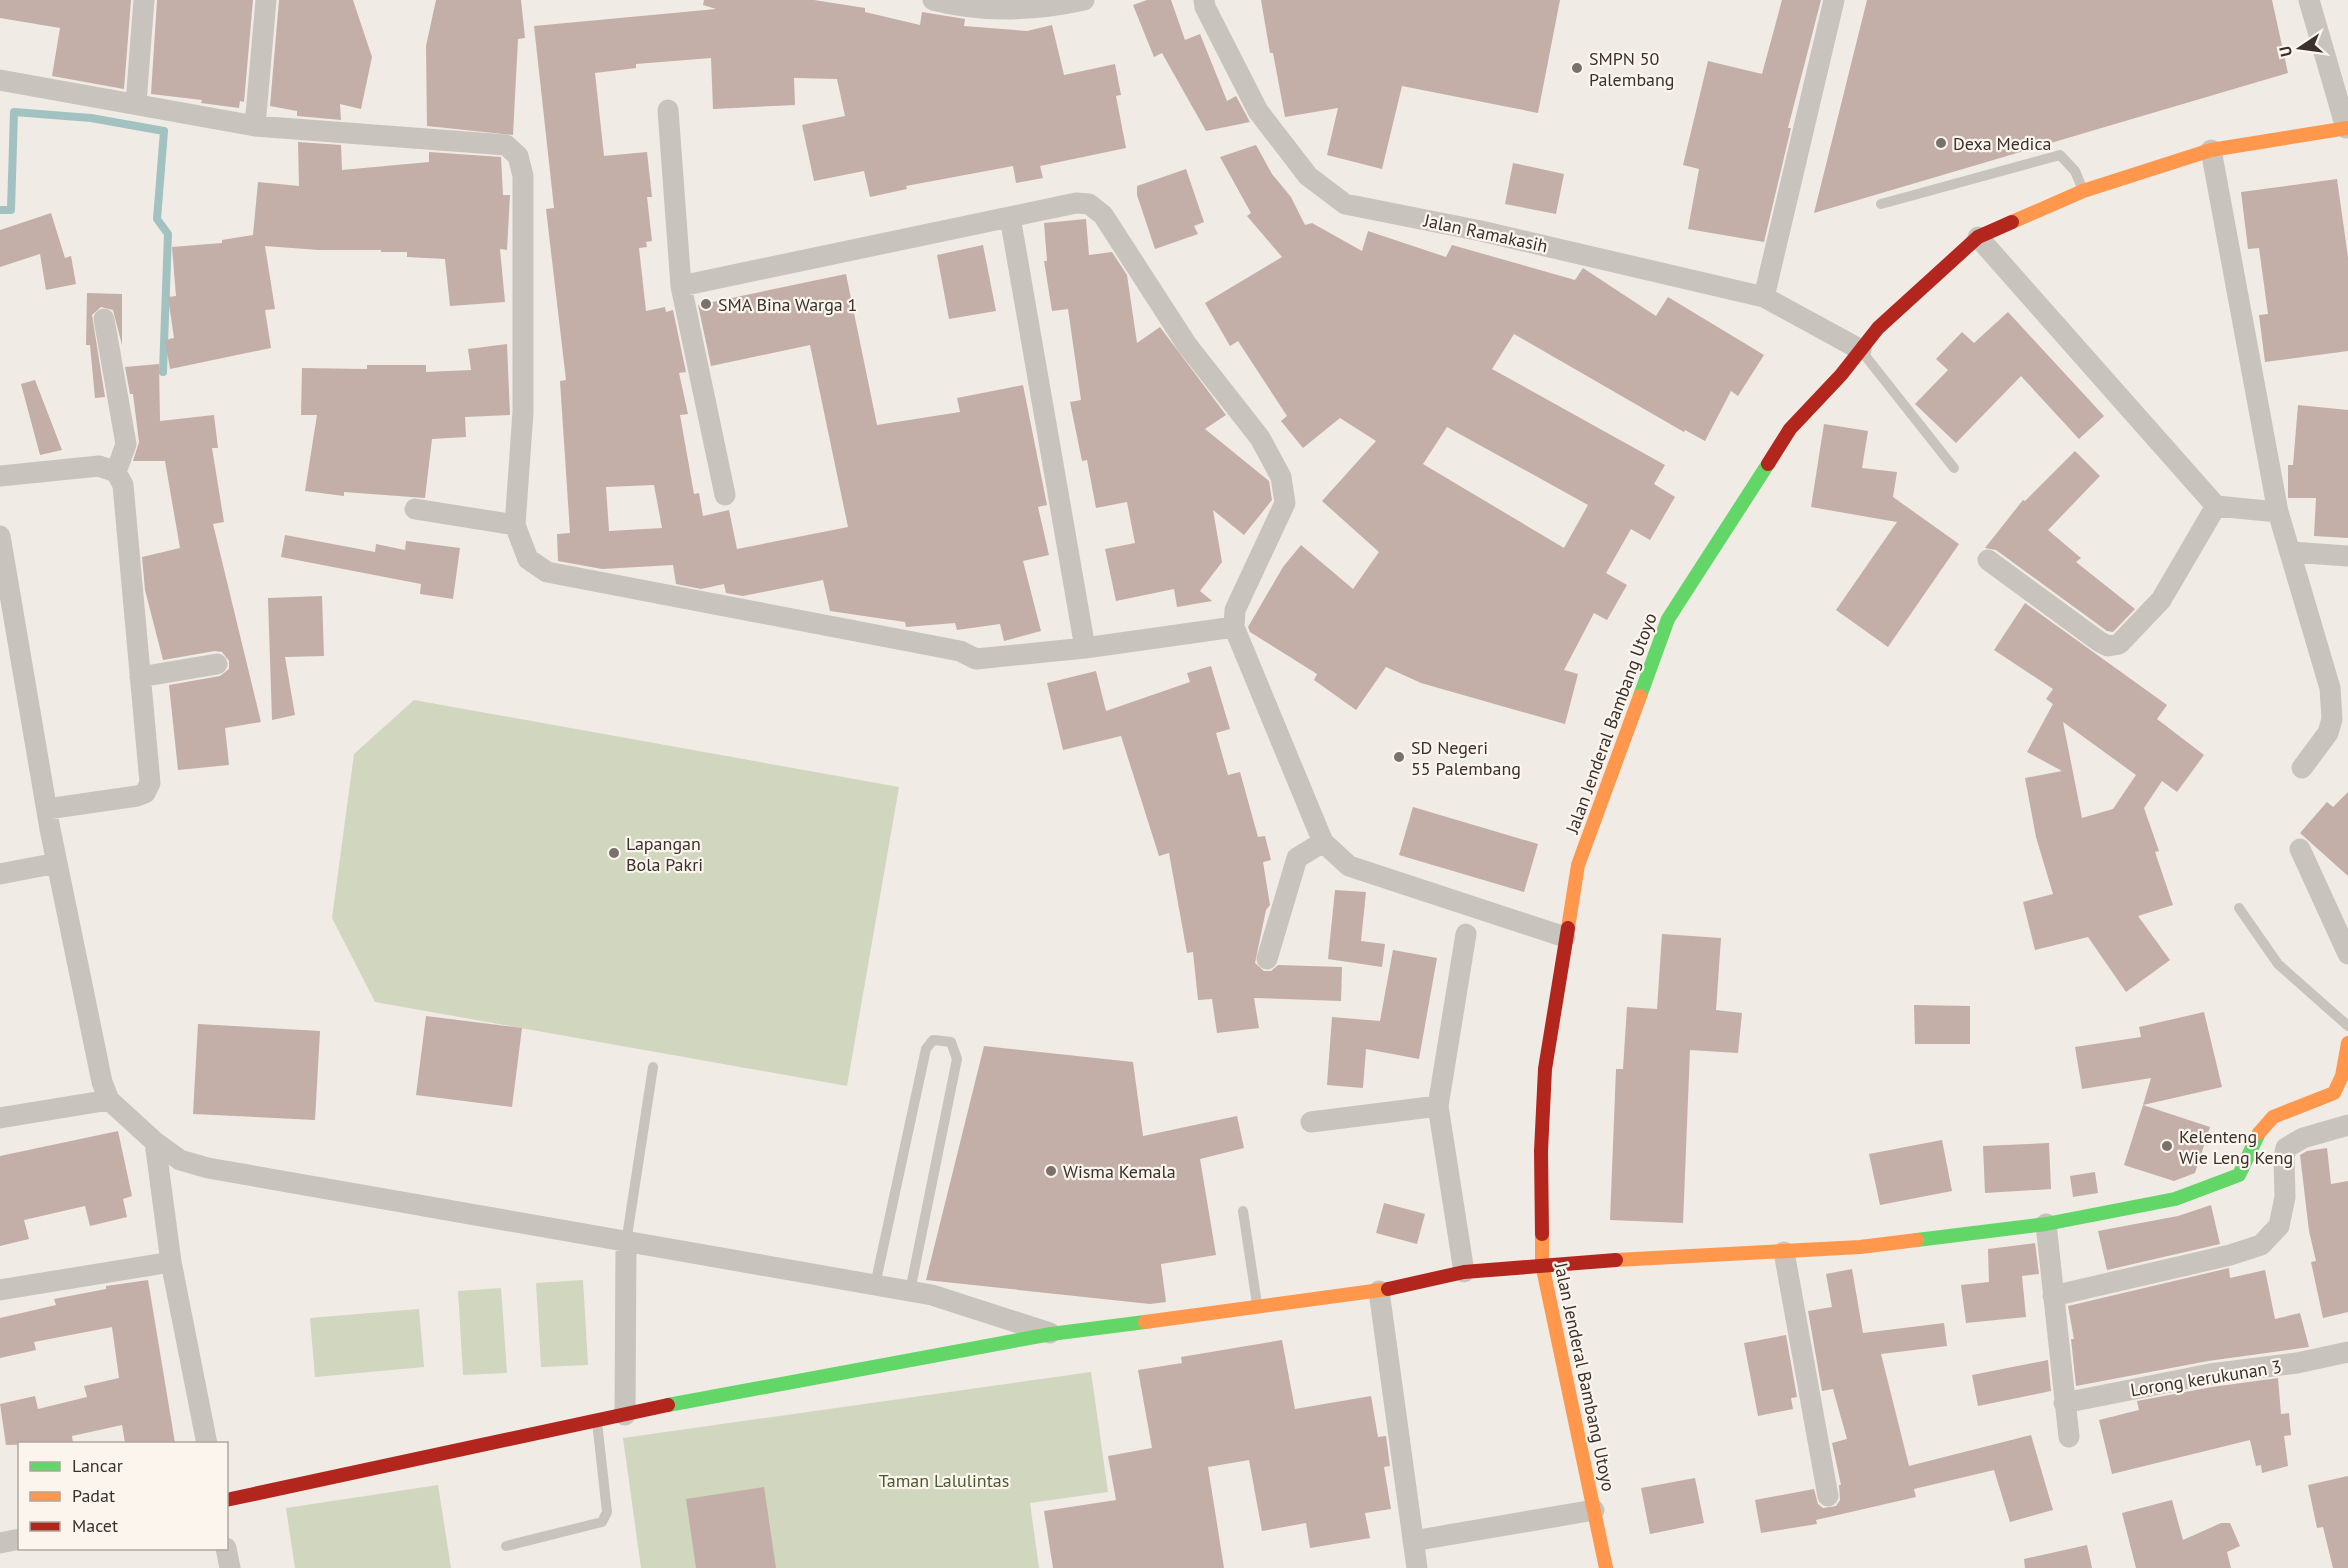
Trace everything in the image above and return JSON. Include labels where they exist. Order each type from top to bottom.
[{"type":"street","points":[[136,103],[144,0]]},
{"type":"street","points":[[255,126],[266,0]]},
{"type":"street","points":[[933,0],[995,10],[1052,7],[1084,0]]},
{"type":"street","name":"Jalan Ramakasih","points":[[1204,0],[1205,7],[1258,111],[1308,176],[1345,204],[1481,231],[1764,297],[1861,350]]},
{"type":"street","points":[[1764,297],[1834,0]]},
{"type":"street","points":[[2309,0],[2347,128]]},
{"type":"street","points":[[0,80],[255,126],[506,145],[518,156],[523,176],[523,412],[515,525],[528,559],[547,572],[960,651],[975,659],[1085,648],[1234,627]]},
{"type":"street","points":[[668,110],[681,286],[725,495]]},
{"type":"street","name":"Jalan Jenderal Bambang Utoyo","points":[[1606,1568],[1542,1264],[1541,1151],[1545,1069],[1578,865],[1668,619],[1790,429],[1902,305],[1978,237],[2083,190],[2211,150],[2347,128]]},
{"type":"street","points":[[2211,150],[2278,512],[2330,688],[2332,719],[2328,733],[2302,768]]},
{"type":"street","points":[[681,286],[1076,203],[1089,204],[1103,215],[1187,345],[1260,438],[1281,477],[1285,503],[1235,610],[1234,627],[1323,842],[1349,866],[1565,937]]},
{"type":"street","points":[[1010,217],[1085,648]]},
{"type":"street","points":[[1978,237],[2216,506],[2278,512]]},
{"type":"street","points":[[104,319],[126,444],[116,472]]},
{"type":"street","points":[[0,476],[99,466],[116,472],[123,485],[150,783],[145,793],[137,796],[47,809]]},
{"type":"street","points":[[1988,560],[2100,642],[2113,646],[2127,637],[2161,600],[2216,506]]},
{"type":"street","points":[[415,509],[515,525]]},
{"type":"street","points":[[0,536],[57,863],[102,1082],[109,1100],[155,1142],[180,1160],[208,1168],[910,1291],[976,1307],[1051,1334]]},
{"type":"street","points":[[2291,552],[2348,555]]},
{"type":"street","points":[[140,677],[217,664]]},
{"type":"street","points":[[1267,959],[1297,858],[1323,842]]},
{"type":"street","points":[[2300,849],[2348,954]]},
{"type":"street","points":[[0,874],[57,863]]},
{"type":"street","points":[[1464,1272],[1438,1106],[1466,934]]},
{"type":"street","points":[[228,1500],[730,1392],[1051,1334],[1379,1291],[1464,1272],[1542,1264],[1860,1247],[2046,1224],[2175,1199],[2239,1175],[2260,1131],[2273,1117],[2334,1093],[2342,1076],[2348,1043]]},
{"type":"street","points":[[0,1118],[109,1100]]},
{"type":"street","points":[[1311,1122],[1438,1106]]},
{"type":"street","points":[[2054,1296],[2230,1255],[2261,1245],[2279,1226],[2285,1197],[2284,1156],[2286,1148],[2303,1138],[2348,1125]]},
{"type":"street","points":[[155,1142],[171,1262],[207,1442]]},
{"type":"street","points":[[2046,1224],[2069,1437]]},
{"type":"street","points":[[625,1415],[626,1243]]},
{"type":"street","points":[[1784,1252],[1828,1496]]},
{"type":"street","points":[[0,1290],[171,1262]]},
{"type":"street","points":[[1379,1291],[1417,1568]]},
{"type":"street","name":"Lorong kerukunan 3","points":[[2064,1403],[2210,1374],[2297,1364],[2348,1352]]},
{"type":"street","points":[[1413,1541],[1594,1510]]},
{"type":"street","points":[[0,1543],[18,1539]]},
{"type":"street","points":[[226,1550],[230,1568]]},
{"type":"lane","points":[[1881,204],[2060,155],[2075,171],[2083,190]]},
{"type":"lane","points":[[1861,350],[1954,468]]},
{"type":"lane","points":[[2239,908],[2278,964],[2348,1026]]},
{"type":"lane","points":[[875,1285],[926,1049],[933,1040],[951,1042],[957,1059],[910,1291]]},
{"type":"lane","points":[[626,1243],[653,1067]]},
{"type":"lane","points":[[1243,1211],[1258,1307]]},
{"type":"lane","points":[[506,1546],[602,1522],[607,1512],[596,1421]]},
{"type":"green space","name":"Lapangan Bola Pakri","points":[[414,700],[899,787],[847,1086],[375,1002],[332,918],[354,754]]},
{"type":"green space","points":[[583,1280],[588,1365],[541,1367],[536,1283]]},
{"type":"green space","points":[[501,1288],[507,1373],[463,1375],[458,1291]]},
{"type":"green space","points":[[419,1309],[424,1367],[315,1377],[310,1318]]},
{"type":"green space","name":"Taman Lalulintas","points":[[1091,1372],[1108,1492],[1030,1503],[1039,1568],[641,1568],[623,1438]]},
{"type":"green space","points":[[438,1485],[451,1568],[295,1568],[286,1508]]},
{"type":"building","points":[[0,0],[131,0],[124,89],[52,76],[60,28],[0,18]]},
{"type":"building","points":[[157,0],[253,0],[244,102],[240,101],[239,108],[201,103],[202,100],[151,94]]},
{"type":"building","points":[[279,0],[353,0],[372,57],[361,109],[340,104],[341,120],[297,116],[297,111],[270,106]]},
{"type":"building","points":[[436,0],[521,0],[525,38],[518,39],[513,135],[427,126],[426,46]]},
{"type":"building","points":[[704,0],[814,0],[865,8],[865,12],[920,25],[922,12],[965,19],[964,26],[1027,31],[1052,25],[1064,75],[1115,64],[1121,95],[1116,96],[1126,148],[1040,166],[1043,178],[1016,183],[1013,166],[906,186],[907,189],[870,197],[864,171],[814,181],[802,125],[845,116],[837,79],[794,78],[795,105],[713,109],[711,58],[636,64],[636,68],[595,73],[604,156],[647,152],[652,197],[647,197],[652,241],[646,242],[647,247],[639,248],[646,311],[665,307],[666,312],[673,310],[686,372],[679,373],[688,414],[680,415],[694,494],[699,493],[703,516],[729,510],[737,549],[848,527],[810,345],[711,366],[698,305],[846,274],[877,425],[960,412],[957,398],[1023,385],[1047,505],[1038,507],[1049,555],[1023,561],[1041,631],[1004,641],[1000,624],[957,630],[955,623],[906,627],[905,622],[830,611],[823,580],[743,596],[726,593],[724,584],[701,589],[676,584],[673,565],[602,569],[558,561],[557,534],[570,533],[560,381],[566,380],[546,209],[554,208],[534,26],[716,9],[703,5]],"holes":[[[654,485],[662,528],[609,531],[606,487]]]},
{"type":"building","points":[[1147,0],[1171,0],[1185,40],[1200,34],[1227,101],[1236,96],[1250,122],[1206,131],[1162,53],[1154,57],[1133,5]]},
{"type":"building","points":[[1261,0],[1560,0],[1538,113],[1402,86],[1382,169],[1327,155],[1338,108],[1285,117],[1273,53],[1270,53]]},
{"type":"building","points":[[1782,0],[1821,0],[1788,128],[1791,128],[1764,242],[1688,229],[1699,169],[1683,165],[1708,61],[1762,74]]},
{"type":"building","name":"Dexa Medica","points":[[1867,0],[2272,0],[2288,73],[1814,213]]},
{"type":"building","points":[[298,142],[341,145],[342,170],[429,162],[429,152],[501,157],[503,195],[510,195],[507,250],[500,249],[505,302],[450,306],[445,259],[407,257],[407,252],[381,252],[381,250],[319,250],[265,246],[275,309],[265,310],[271,348],[170,369],[165,340],[174,338],[168,297],[176,296],[172,247],[222,243],[222,240],[253,235],[258,182],[299,186]]},
{"type":"building","points":[[1256,145],[1272,174],[1291,197],[1305,225],[1312,223],[1362,251],[1368,231],[1446,257],[1452,245],[1575,280],[1583,268],[1656,316],[1668,297],[1764,355],[1738,396],[1731,391],[1705,441],[1685,430],[1684,432],[1514,334],[1492,369],[1665,465],[1654,484],[1675,497],[1650,540],[1631,529],[1606,573],[1627,585],[1607,620],[1594,613],[1564,670],[1578,674],[1565,724],[1421,683],[1386,667],[1356,710],[1314,680],[1317,674],[1250,632],[1248,627],[1283,567],[1301,545],[1353,589],[1379,552],[1322,501],[1376,441],[1340,418],[1303,448],[1281,421],[1287,416],[1238,341],[1230,346],[1205,303],[1282,257],[1247,216],[1251,213],[1220,157]],"holes":[[[1447,427],[1588,505],[1564,548],[1423,464]]]},
{"type":"building","points":[[1513,163],[1564,174],[1556,214],[1505,204]]},
{"type":"building","points":[[1186,169],[1204,222],[1194,226],[1198,234],[1155,249],[1137,195],[1137,186]]},
{"type":"building","points":[[2337,179],[2348,257],[2348,351],[2265,362],[2259,315],[2268,314],[2259,248],[2248,249],[2241,192]]},
{"type":"building","points":[[51,213],[65,258],[71,256],[76,284],[46,290],[40,254],[0,267],[0,230]]},
{"type":"building","points":[[1086,219],[1089,255],[1112,252],[1127,275],[1137,343],[1160,327],[1226,415],[1205,429],[1269,481],[1272,500],[1244,535],[1213,510],[1222,562],[1200,591],[1212,601],[1177,607],[1174,589],[1116,601],[1105,549],[1135,543],[1127,502],[1096,508],[1087,460],[1082,461],[1070,402],[1081,400],[1068,309],[1052,311],[1044,261],[1047,261],[1044,223]]},
{"type":"building","points":[[983,245],[996,311],[949,319],[937,255]]},
{"type":"building","points":[[87,293],[122,294],[122,345],[113,310],[101,307],[92,315],[105,397],[95,398],[90,345],[86,345]]},
{"type":"building","points":[[2008,312],[2104,416],[2079,439],[2021,376],[1956,443],[1915,404],[1948,370],[1936,359],[1962,332],[1974,343]]},
{"type":"building","points":[[507,344],[510,415],[465,417],[466,437],[432,439],[425,498],[344,492],[344,496],[305,491],[317,415],[301,415],[302,368],[367,369],[367,365],[426,365],[426,372],[471,370],[468,349]]},
{"type":"building","points":[[159,364],[160,421],[214,415],[218,448],[212,448],[224,522],[213,524],[261,722],[225,728],[229,765],[178,770],[169,685],[220,676],[229,669],[229,661],[222,652],[215,651],[163,660],[145,590],[142,557],[180,548],[165,461],[133,461],[139,442],[133,394],[130,394],[125,367]]},
{"type":"building","points":[[35,380],[62,450],[40,455],[21,384]]},
{"type":"building","points":[[2298,405],[2348,410],[2348,538],[2314,536],[2316,498],[2288,498],[2288,465],[2293,465]]},
{"type":"building","points":[[1824,424],[1868,431],[1862,468],[1897,472],[1893,497],[1959,544],[1888,647],[1836,610],[1897,522],[1811,507]]},
{"type":"building","points":[[2075,451],[2100,476],[2048,530],[2081,558],[2076,562],[2135,609],[2113,632],[2107,631],[1996,550],[1985,548],[2023,500],[2025,501]]},
{"type":"building","points":[[285,535],[375,552],[376,544],[405,550],[406,541],[460,548],[453,599],[420,594],[421,584],[281,557]]},
{"type":"building","points":[[322,596],[324,656],[285,657],[295,715],[272,720],[268,598]]},
{"type":"building","points":[[2025,603],[2167,705],[2157,719],[2204,755],[2177,792],[2162,781],[2144,808],[2159,851],[2155,852],[2173,905],[2138,916],[2170,960],[2126,992],[2088,937],[2035,950],[2023,902],[2053,894],[2036,837],[2025,778],[2062,771],[2027,752],[2053,704],[2046,699],[2053,689],[1994,650]],"holes":[[[2063,722],[2136,775],[2113,809],[2082,818]]]},
{"type":"building","points":[[1211,666],[1230,729],[1216,733],[1228,775],[1240,772],[1258,837],[1265,836],[1271,860],[1263,862],[1270,905],[1266,910],[1255,963],[1264,971],[1271,971],[1278,965],[1342,967],[1341,1001],[1254,998],[1259,1028],[1217,1033],[1212,999],[1198,1000],[1193,952],[1187,953],[1169,853],[1159,856],[1121,736],[1063,750],[1047,683],[1096,671],[1106,711],[1190,682],[1187,673]]},
{"type":"building","points":[[2348,792],[2348,876],[2300,833],[2327,802],[2333,807]]},
{"type":"building","points":[[1413,807],[1538,844],[1524,892],[1399,855]]},
{"type":"building","points":[[1335,890],[1366,892],[1361,941],[1385,944],[1382,967],[1328,959]]},
{"type":"building","points":[[1662,934],[1721,938],[1716,1010],[1742,1013],[1738,1053],[1690,1050],[1683,1223],[1610,1220],[1616,1069],[1623,1069],[1627,1007],[1657,1009]]},
{"type":"building","points":[[1393,950],[1437,958],[1419,1059],[1366,1049],[1363,1088],[1327,1085],[1332,1017],[1380,1021]]},
{"type":"building","points":[[1914,1005],[1970,1006],[1970,1044],[1915,1044]]},
{"type":"building","points":[[2204,1012],[2222,1087],[2143,1105],[2151,1078],[2082,1089],[2075,1047],[2141,1037],[2139,1027]]},
{"type":"building","points":[[426,1016],[522,1028],[512,1107],[416,1095]]},
{"type":"building","points":[[198,1024],[320,1031],[315,1120],[193,1114]]},
{"type":"building","name":"Wisma Kemala","points":[[984,1046],[1133,1062],[1143,1136],[1237,1116],[1244,1148],[1200,1159],[1216,1255],[1161,1264],[1166,1302],[1150,1304],[926,1280]]},
{"type":"building","name":"Kelenteng Wie Leng Keng","points":[[2143,1105],[2210,1127],[2195,1173],[2174,1181],[2124,1165]]},
{"type":"building","points":[[118,1131],[132,1196],[123,1199],[127,1217],[90,1226],[85,1206],[24,1220],[29,1239],[0,1246],[0,1156]]},
{"type":"building","points":[[1942,1140],[1952,1191],[1880,1205],[1869,1154]]},
{"type":"building","points":[[2049,1143],[2051,1189],[1985,1193],[1983,1146]]},
{"type":"building","points":[[2327,1148],[2331,1184],[2348,1181],[2348,1312],[2323,1318],[2311,1262],[2316,1261],[2309,1231],[2300,1155],[2307,1151]]},
{"type":"building","points":[[2095,1172],[2098,1193],[2073,1197],[2070,1176]]},
{"type":"building","points":[[1384,1203],[1425,1214],[1417,1244],[1376,1233]]},
{"type":"building","points":[[2211,1205],[2220,1244],[2107,1270],[2098,1231],[2178,1216]]},
{"type":"building","points":[[2035,1243],[2039,1274],[2022,1276],[2026,1317],[1966,1323],[1961,1285],[1989,1282],[1988,1249]]},
{"type":"building","points":[[2229,1268],[2230,1278],[2265,1270],[2275,1319],[2300,1313],[2309,1347],[2208,1361],[2076,1386],[2071,1339],[2074,1339],[2068,1306]]},
{"type":"building","points":[[1852,1269],[1863,1333],[1944,1323],[1947,1346],[1881,1354],[1909,1466],[2031,1435],[2053,1510],[2010,1522],[1994,1470],[1914,1489],[1916,1497],[1816,1520],[1817,1524],[1761,1533],[1755,1500],[1814,1489],[1818,1504],[1823,1508],[1836,1506],[1840,1500],[1839,1485],[1841,1485],[1832,1443],[1847,1439],[1833,1389],[1822,1391],[1808,1311],[1832,1307],[1826,1274]]},
{"type":"building","points":[[148,1280],[175,1442],[125,1442],[122,1425],[72,1436],[73,1442],[18,1442],[18,1445],[6,1445],[0,1404],[35,1396],[38,1409],[87,1397],[84,1386],[119,1378],[112,1327],[34,1342],[36,1350],[0,1358],[0,1318],[56,1305],[54,1299],[106,1289],[106,1286]]},
{"type":"building","points":[[1786,1335],[1797,1397],[1791,1398],[1793,1409],[1758,1416],[1744,1343]]},
{"type":"building","points":[[1282,1340],[1295,1409],[1371,1396],[1378,1437],[1386,1436],[1390,1466],[1384,1467],[1391,1509],[1365,1513],[1370,1538],[1310,1548],[1306,1523],[1262,1531],[1249,1460],[1208,1467],[1224,1568],[1053,1568],[1044,1511],[1116,1500],[1108,1456],[1152,1448],[1138,1370],[1182,1363],[1181,1357]]},
{"type":"building","points":[[2048,1360],[2051,1391],[1978,1406],[1972,1375]]},
{"type":"building","points":[[2278,1378],[2281,1414],[2289,1413],[2291,1435],[2284,1436],[2288,1466],[2262,1473],[2261,1465],[2256,1466],[2250,1440],[2112,1474],[2099,1420],[2139,1410],[2137,1401]]},
{"type":"building","points":[[2348,1476],[2348,1568],[2333,1568],[2323,1527],[2317,1528],[2308,1485]]},
{"type":"building","points":[[1695,1478],[1704,1523],[1650,1534],[1641,1488]]},
{"type":"building","points":[[764,1487],[776,1568],[696,1568],[686,1499]]},
{"type":"building","points":[[2172,1500],[2183,1540],[2221,1523],[2230,1523],[2240,1546],[2227,1552],[2231,1568],[2136,1568],[2122,1513]]},
{"type":"building","points":[[2087,1545],[2092,1568],[2025,1568],[2024,1559]]},
{"type":"waterway","points":[[0,210],[11,210],[14,112],[91,118],[164,131],[157,219],[168,234],[163,372]]},
{"type":"traffic: fast","points":[[1640,696],[1668,619],[1768,464]]},
{"type":"traffic: fast","points":[[1917,1240],[2046,1224],[2175,1199],[2239,1175],[2259,1133]]},
{"type":"traffic: fast","points":[[668,1405],[1051,1334],[1145,1322]]},
{"type":"traffic: slow","points":[[2012,222],[2083,191],[2211,150],[2348,128]]},
{"type":"traffic: slow","points":[[1568,928],[1578,865],[1640,696]]},
{"type":"traffic: slow","points":[[2259,1133],[2273,1117],[2334,1093],[2342,1076],[2348,1043]]},
{"type":"traffic: slow","points":[[1542,1234],[1542,1264],[1606,1568]]},
{"type":"traffic: slow","points":[[1616,1260],[1860,1247],[1917,1240]]},
{"type":"traffic: slow","points":[[1145,1322],[1388,1289]]},
{"type":"traffic: jam","points":[[1768,464],[1790,429],[1841,375],[1878,328],[1978,237],[2012,222]]},
{"type":"traffic: jam","points":[[1542,1234],[1541,1151],[1545,1069],[1568,928]]},
{"type":"traffic: jam","points":[[1388,1289],[1464,1272],[1616,1260]]},
{"type":"traffic: jam","points":[[228,1500],[668,1405]]},
{"type":"place","name":"SMPN 50 Palembang","points":[[1577,68]]},
{"type":"place","name":"Dexa Medica","points":[[1941,143]]},
{"type":"place","name":"SMA Bina Warga 1","points":[[706,304]]},
{"type":"place","name":"SD Negeri 55 Palembang","points":[[1399,757]]},
{"type":"place","name":"Lapangan Bola Pakri","points":[[614,853]]},
{"type":"place","name":"Kelenteng Wie Leng Keng","points":[[2167,1146]]},
{"type":"place","name":"Wisma Kemala","points":[[1051,1171]]}]
